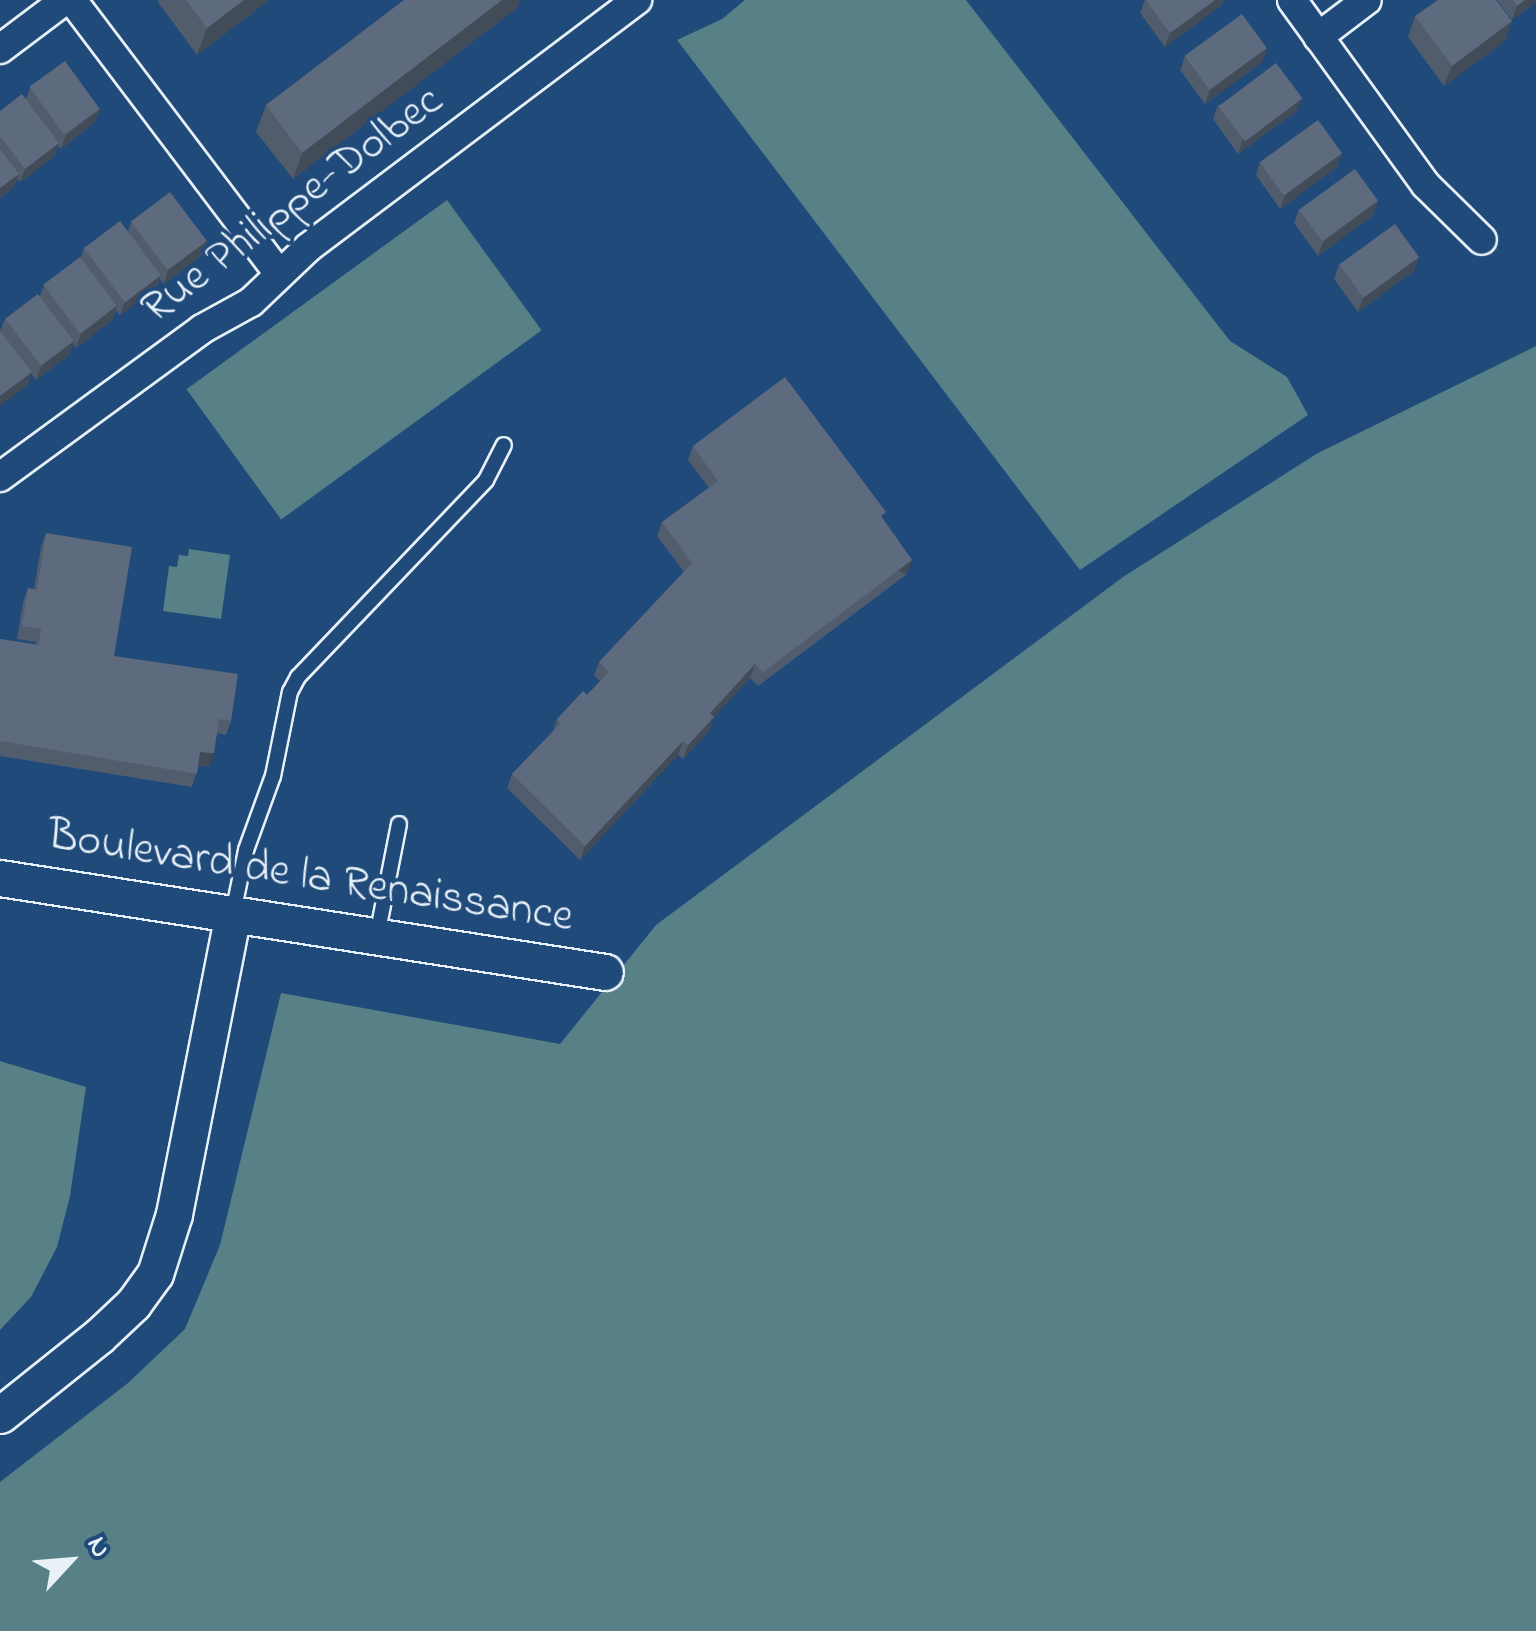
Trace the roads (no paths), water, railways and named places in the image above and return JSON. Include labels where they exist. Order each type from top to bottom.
[{"type":"street","points":[[0,49],[68,0],[278,274]]},
{"type":"street","name":"Rue Philippe-Dolbec","points":[[0,478],[202,329],[252,302],[278,274],[637,0]]},
{"type":"street","points":[[1292,0],[1426,185],[1482,240]]},
{"type":"street","points":[[1318,36],[1367,0]]},
{"type":"street","name":"Boulevard de la Renaissance","points":[[0,878],[605,972]]},
{"type":"street","points":[[0,1415],[100,1336],[133,1304],[155,1274],[174,1214],[233,914]]},
{"type":"lane","points":[[233,914],[246,850],[273,776],[290,692],[298,676],[486,480],[504,445]]},
{"type":"lane","points":[[377,936],[399,824]]}]
